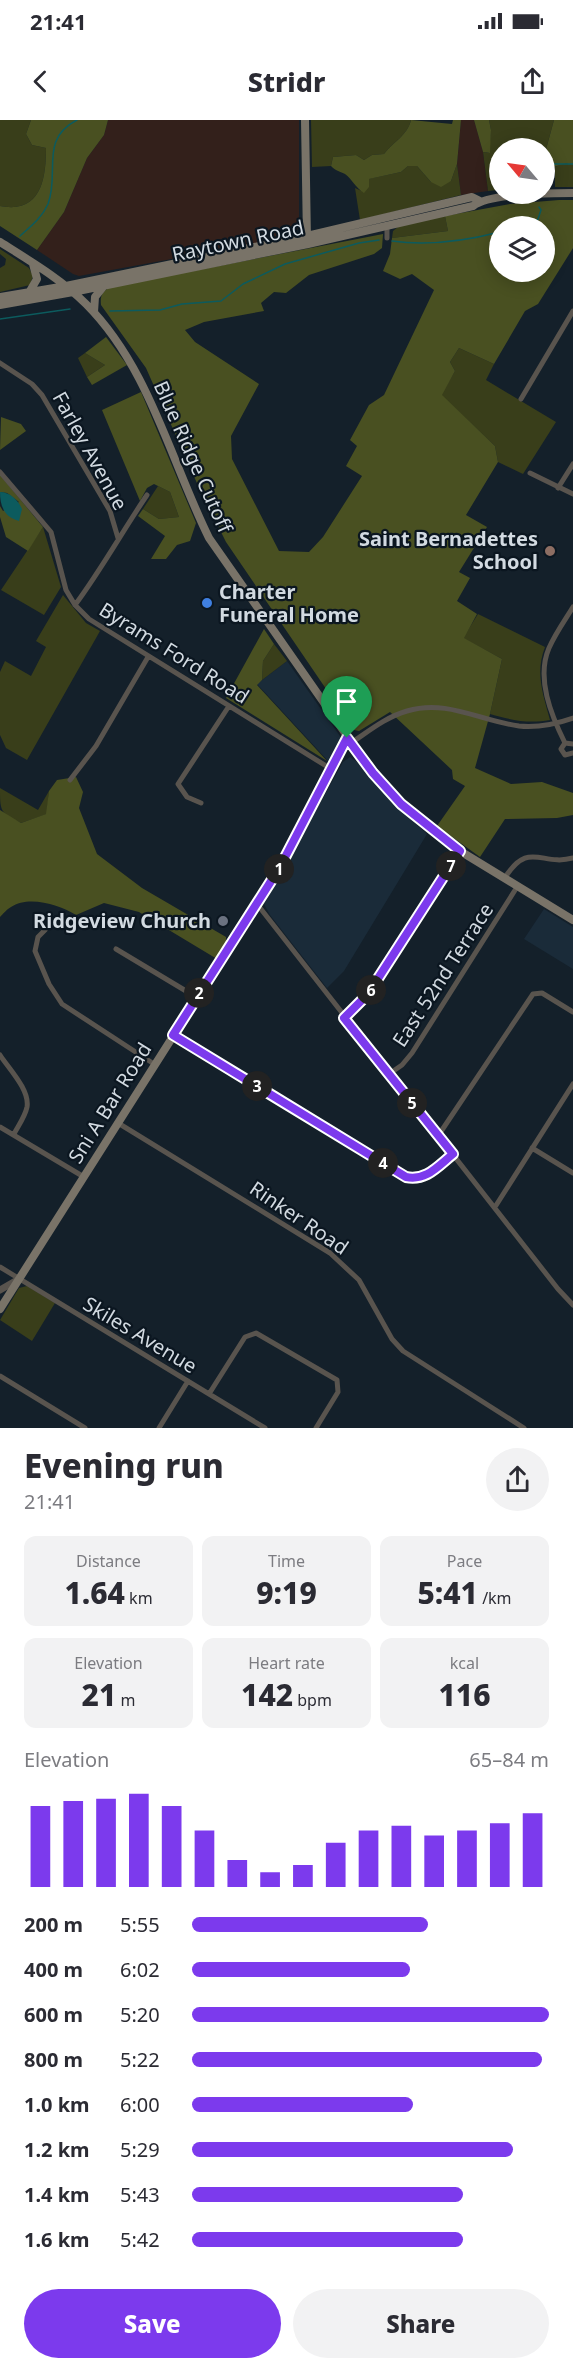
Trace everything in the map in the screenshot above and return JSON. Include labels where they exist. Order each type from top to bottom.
[{"type":"main road","points":[[305,120],[307,240]]},
{"type":"main road","name":"Raytown Road","points":[[0,304],[104,286],[307,240],[472,197],[480,201],[523,195],[573,193]]},
{"type":"main road","name":"Raytown Road","points":[[0,297],[307,240]]},
{"type":"main road","name":"Blue Ridge Cutoff","points":[[0,242],[66,286],[94,312],[112,334],[139,378],[209,538],[373,773],[401,804],[460,851],[573,920]]},
{"type":"main road","points":[[30,291],[38,276],[32,263]]},
{"type":"main road","points":[[94,312],[97,293],[104,286]]},
{"type":"main road","name":"Sni A Bar Road","points":[[19,1279],[257,904],[289,851],[331,769],[349,741]]},
{"type":"main road","points":[[0,1309],[19,1279]]},
{"type":"street","points":[[387,221],[387,238]]},
{"type":"street","points":[[520,399],[573,311]]},
{"type":"street","name":"Farley Avenue","points":[[0,363],[32,384],[42,395],[110,511],[118,538]]},
{"type":"street","points":[[558,488],[573,464]]},
{"type":"street","name":"Byrams Ford Road","points":[[0,472],[51,532],[66,590],[75,605],[89,619],[331,769]]},
{"type":"street","points":[[530,473],[573,494]]},
{"type":"street","points":[[75,605],[147,495]]},
{"type":"street","points":[[565,742],[556,723],[543,678],[549,648],[573,607]]},
{"type":"street","points":[[70,780],[96,746],[148,657]]},
{"type":"street","points":[[201,803],[187,797],[178,784],[229,705]]},
{"type":"street","name":"Sni A Bar Road","points":[[349,741],[391,716],[426,707],[459,710],[517,726],[536,727],[573,718]]},
{"type":"street","points":[[565,742],[573,744]]},
{"type":"street","points":[[565,742],[561,746],[563,754],[568,756],[573,753]]},
{"type":"street","points":[[344,1018],[368,994],[460,851]]},
{"type":"street","points":[[504,879],[517,861],[524,858],[538,856],[554,860],[573,858]]},
{"type":"street","name":"East 52nd Terrace","points":[[389,1074],[402,1065],[412,1053],[517,887]]},
{"type":"street","points":[[257,904],[344,1018],[573,1305]]},
{"type":"street","points":[[45,930],[38,937],[35,951],[49,984],[62,1004],[154,1064]]},
{"type":"street","points":[[116,949],[196,997]]},
{"type":"street","points":[[438,1136],[533,994],[542,993],[573,1012]]},
{"type":"street","points":[[173,1035],[406,1177],[416,1179],[426,1176],[453,1154]]},
{"type":"street","points":[[0,1055],[23,1089],[27,1100],[27,1109],[14,1134]]},
{"type":"street","points":[[495,1208],[573,1084]]},
{"type":"street","name":"Rinker Road","points":[[118,1123],[330,1253],[358,1281],[392,1339],[403,1351],[524,1428]]},
{"type":"street","points":[[0,1127],[84,1177]]},
{"type":"street","points":[[532,1148],[573,1173]]},
{"type":"street","name":"Skiles Avenue","points":[[0,1267],[266,1428]]},
{"type":"street","name":"Sni A Bar Road","points":[[0,1290],[19,1279]]},
{"type":"street","points":[[209,1394],[245,1337],[249,1334],[260,1334],[334,1377],[339,1386],[338,1392],[316,1428]]},
{"type":"street","points":[[0,1376],[85,1428]]},
{"type":"street","points":[[159,1428],[188,1381]]},
{"type":"shaded area","points":[[0,120],[31,120],[26,134],[32,145],[46,148],[42,182],[33,199],[24,205],[0,206]]},
{"type":"shaded area","points":[[31,120],[108,120],[104,135],[87,158],[64,212],[37,250],[0,226],[0,206],[24,205],[33,199],[42,182],[46,148],[32,145],[26,134]]},
{"type":"shaded area","points":[[108,120],[299,120],[299,226],[296,232],[292,237],[79,276],[73,274],[37,250],[64,212],[87,158],[104,135]]},
{"type":"shaded area","points":[[311,120],[411,120],[403,134],[384,154],[372,155],[364,160],[356,155],[333,157],[331,166],[312,167]]},
{"type":"shaded area","points":[[411,120],[452,124],[453,120],[461,120],[457,164],[451,181],[441,187],[431,182],[417,166],[408,166],[401,172],[369,179],[369,187],[364,193],[345,174],[331,166],[333,157],[356,155],[364,160],[372,155],[384,154],[403,134]]},
{"type":"shaded area","points":[[461,120],[474,120],[483,152],[488,191],[461,195],[457,164]]},
{"type":"shaded area","points":[[474,120],[489,120],[491,130],[489,153],[483,152]]},
{"type":"shaded area","points":[[489,120],[554,120],[549,138],[490,138]]},
{"type":"shaded area","points":[[554,120],[573,120],[573,165],[566,163],[555,167],[555,138],[549,138]]},
{"type":"shaded area","points":[[483,152],[489,153],[489,191],[488,191]]},
{"type":"shaded area","points":[[566,162],[573,165],[573,187],[555,187],[555,167]]},
{"type":"shaded area","points":[[457,164],[461,195],[360,220],[355,188],[364,192],[368,179],[401,172],[408,166],[417,166],[431,182],[451,181]]},
{"type":"shaded area","points":[[555,200],[573,200],[573,248],[555,277],[555,216],[489,216],[489,282],[552,282],[538,304],[525,311],[494,364],[459,348],[450,362],[455,371],[442,395],[495,446],[498,462],[466,515],[487,527],[459,572],[470,578],[457,601],[477,614],[464,638],[502,659],[475,768],[511,784],[542,782],[573,793],[573,815],[557,818],[505,819],[480,857],[437,826],[465,786],[453,779],[452,770],[390,712],[359,731],[354,730],[226,542],[200,490],[146,368],[101,305],[102,294],[110,287],[383,234],[382,248],[374,254],[309,275],[286,293],[274,292],[261,303],[264,311],[204,322],[185,330],[195,342],[259,384],[231,436],[232,459],[279,551],[309,552],[323,537],[362,476],[346,466],[357,446],[350,440],[369,405],[384,395],[434,290],[412,274],[400,279],[383,271],[390,254],[392,238],[448,231],[445,216],[510,204],[555,204]]},
{"type":"shaded area","points":[[445,216],[448,231],[392,238],[393,231],[399,226]]},
{"type":"shaded area","points":[[0,249],[29,268],[33,276],[30,285],[0,292],[0,268],[5,265],[6,259],[0,254]]},
{"type":"shaded area","points":[[106,337],[127,365],[92,385],[87,377],[105,365],[85,353]]},
{"type":"shaded area","points":[[459,348],[494,364],[486,380],[556,422],[523,474],[498,462],[495,446],[441,395],[455,371],[450,362]]},
{"type":"shaded area","points":[[85,353],[105,365],[87,377],[78,358]]},
{"type":"shaded area","points":[[141,392],[196,523],[190,541],[177,545],[166,559],[151,559],[165,536],[138,516],[143,509],[159,519],[179,517],[170,492],[154,484],[147,488],[140,501],[102,410]]},
{"type":"shaded area","points":[[1,417],[21,424],[26,431],[0,450]]},
{"type":"shaded area","points":[[0,475],[43,527],[28,551],[6,537],[0,517],[0,506],[3,511],[19,502],[7,493],[0,492]]},
{"type":"shaded area","points":[[158,486],[170,492],[179,517],[159,519],[143,509]]},
{"type":"shaded area","points":[[0,492],[13,497],[22,509],[19,521],[6,514]]},
{"type":"shaded area","points":[[43,527],[61,587],[44,615],[1,590]]},
{"type":"shaded area","points":[[63,595],[86,623],[100,631],[27,760],[6,748],[0,735],[0,672],[5,661],[31,676],[46,647],[36,641]]},
{"type":"shaded area","points":[[478,614],[545,647],[540,675],[550,720],[520,721],[490,714],[502,659],[463,638]]},
{"type":"shaded area","points":[[264,629],[274,644],[263,661],[262,680],[257,685],[327,761],[226,698]]},
{"type":"shaded area","points":[[274,644],[287,661],[262,680],[263,661]]},
{"type":"shaded area","points":[[287,661],[340,736],[341,740],[330,763],[257,684]]},
{"type":"shaded area","points":[[350,757],[357,762],[389,800],[427,834],[344,971],[327,988],[270,915],[264,904],[343,762]]},
{"type":"shaded area","points":[[76,777],[83,792],[79,808],[97,854],[142,888],[226,937],[226,943],[217,959],[139,912],[104,903],[76,915],[44,903],[18,903],[0,917],[0,810],[21,823],[46,814],[49,791],[57,780]]},
{"type":"shaded area","points":[[0,788],[38,810],[49,791],[47,814],[21,823],[5,813],[1,807]]},
{"type":"shaded area","points":[[544,909],[573,927],[573,969],[524,939]]},
{"type":"shaded area","points":[[27,1286],[55,1303],[32,1341],[0,1320],[19,1288]]},
{"type":"waterway","points":[[20,236],[32,226],[48,204],[54,147],[65,128],[77,120]]},
{"type":"waterway","points":[[555,164],[573,164]]},
{"type":"waterway","points":[[539,207],[541,210],[539,216]]},
{"type":"waterway","points":[[392,241],[446,242],[489,234]]},
{"type":"waterway","points":[[110,311],[160,310],[182,304],[221,301],[243,284],[285,264],[359,243],[379,240]]},
{"type":"waterway","points":[[0,319],[70,309]]},
{"type":"place","name":"Saint Bernadettes School","points":[[550,551]]},
{"type":"place","name":"Charter Funeral Home","points":[[207,603]]},
{"type":"place","name":"Ridgeview Church","points":[[223,921]]},
{"type":"route","points":[[347,738],[373,773],[401,804],[460,851],[368,994],[344,1018],[453,1154],[426,1176],[416,1179],[406,1177],[173,1035],[280,867],[347,738]]}]
